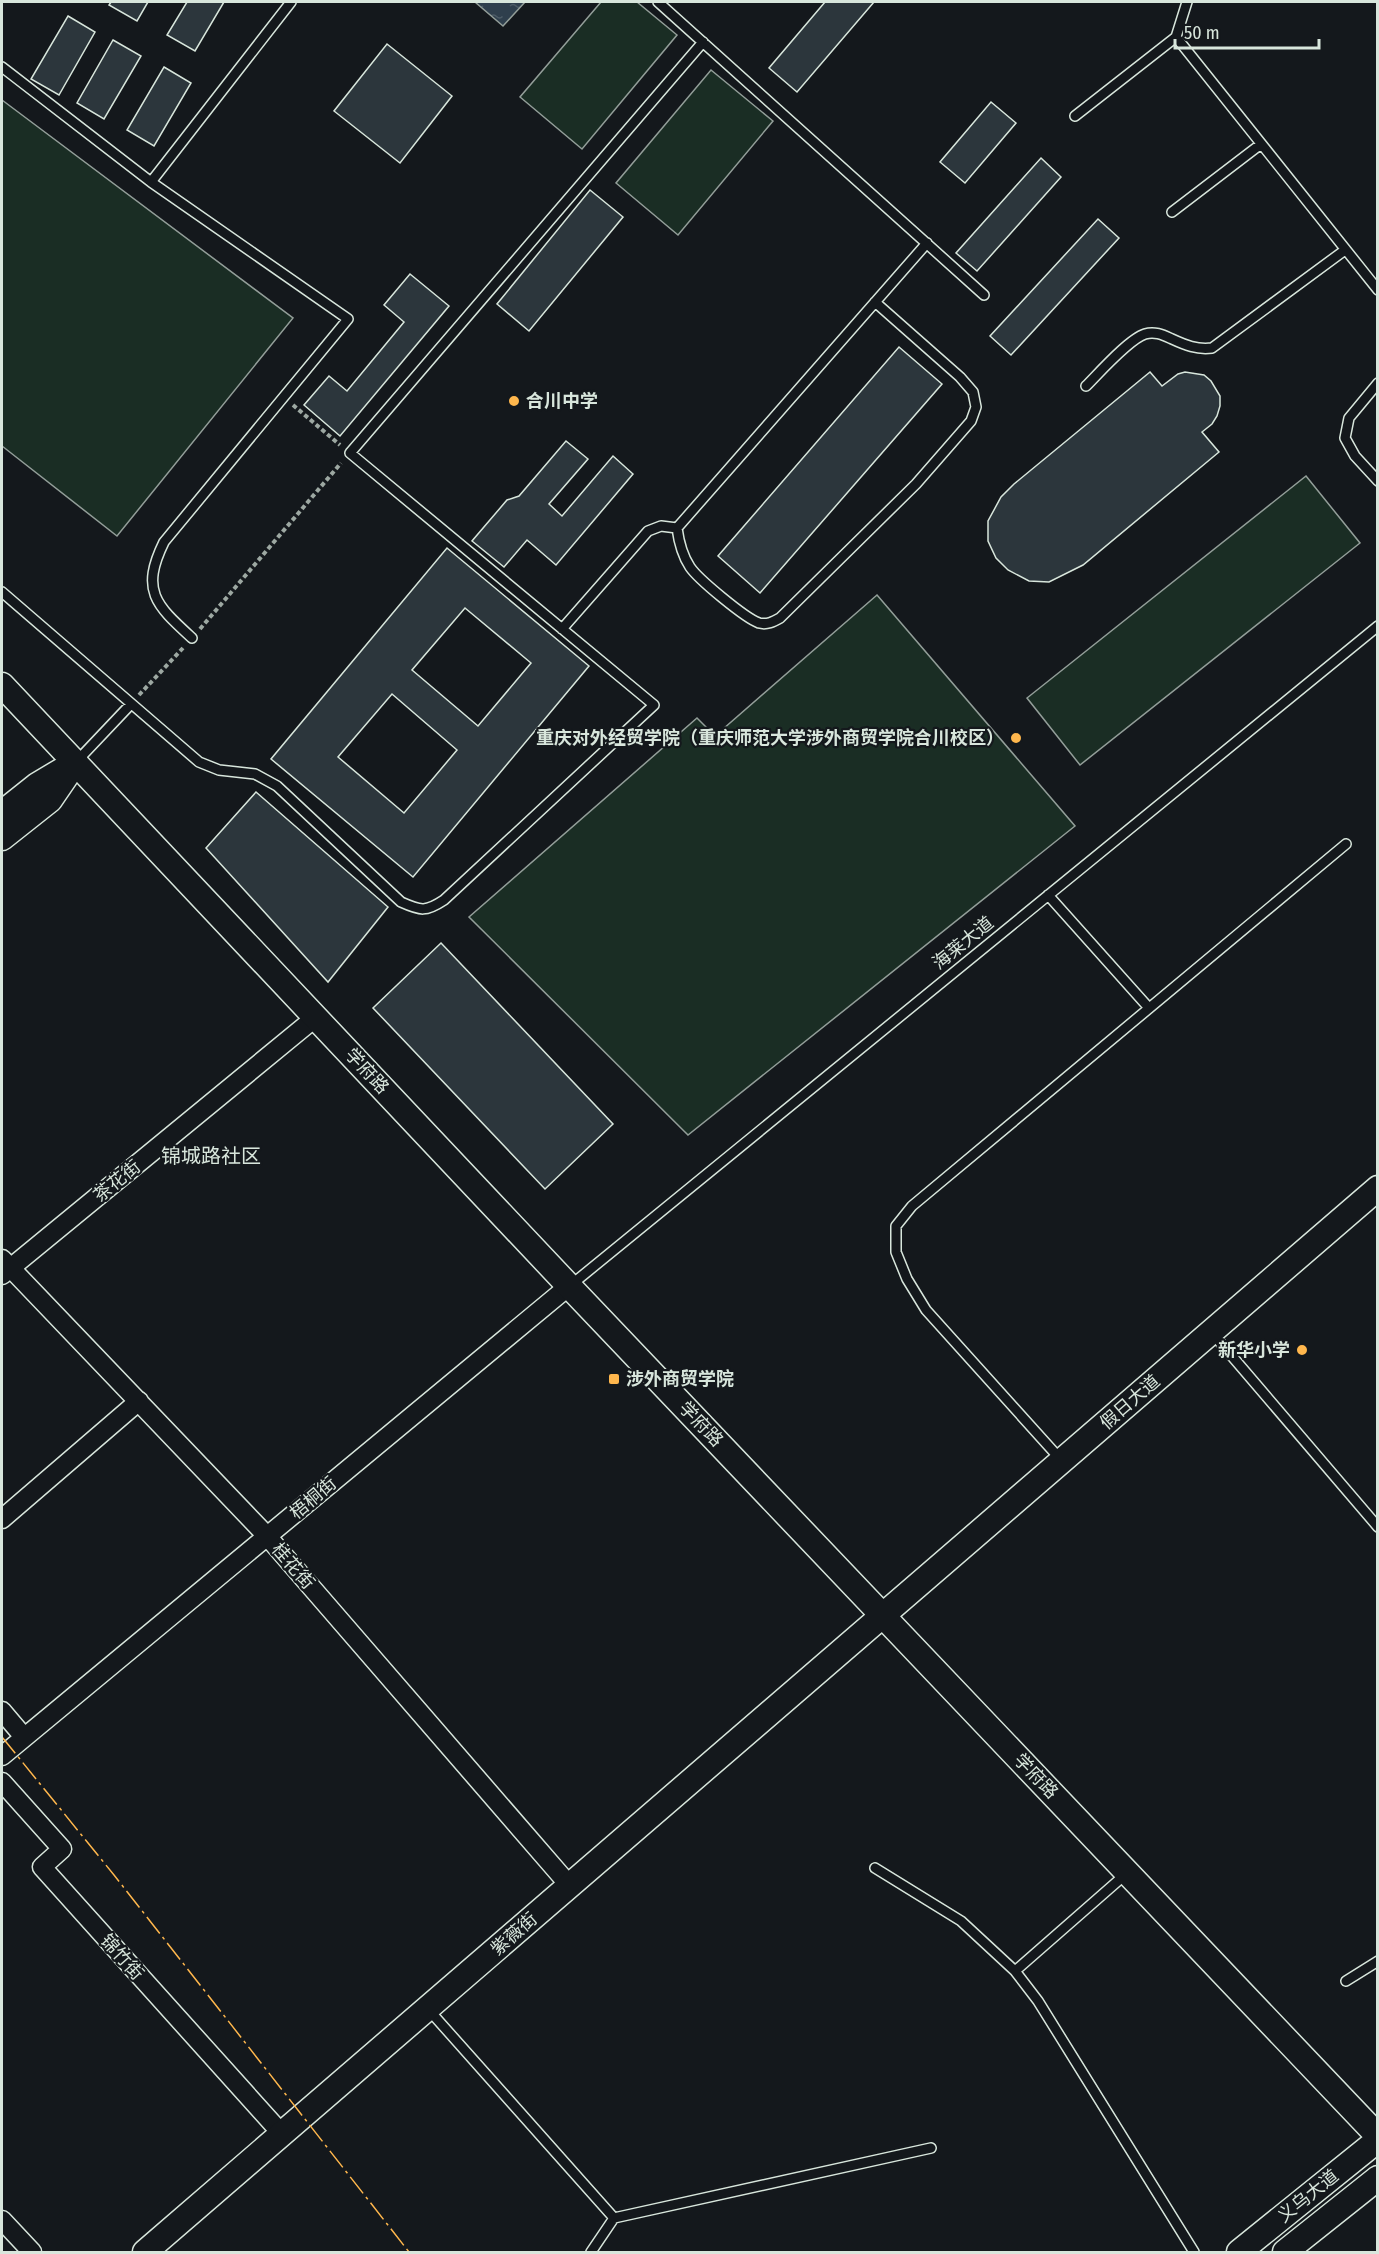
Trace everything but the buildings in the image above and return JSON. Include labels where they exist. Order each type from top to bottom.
[{"type":"main road","name":"学府路","points":[[2,685],[1377,2138]]},
{"type":"main road","points":[[2,813],[37,785],[76,762]]},
{"type":"main road","points":[[2,838],[50,800],[76,762]]},
{"type":"main road","name":"假日大道","points":[[882,1615],[1377,1188]]},
{"type":"main road","name":"紫薇街","points":[[145,2253],[882,1615]]},
{"type":"main road","name":"义乌大道","points":[[1239,2253],[1377,2138]]},
{"type":"main road","name":"义乌大道","points":[[1285,2253],[1377,2178]]},
{"type":"street","name":"茶花街","points":[[4,1268],[316,1017]]},
{"type":"street","name":"桂花街","points":[[4,1268],[139,1401],[267,1536],[570,1886]]},
{"type":"street","name":"梧桐街","points":[[2,1756],[569,1286]]},
{"type":"street","points":[[2,1519],[139,1401]]},
{"type":"street","points":[[2,1711],[24,1737]]},
{"type":"street","name":"锦竹街","points":[[2,1782],[62,1849],[42,1867],[282,2134]]},
{"type":"street","points":[[2,2220],[32,2253]]},
{"type":"lane","points":[[151,183],[291,2]]},
{"type":"lane","points":[[658,2],[984,295]]},
{"type":"lane","points":[[1075,116],[1176,37],[1186,2]]},
{"type":"lane","points":[[1176,37],[1377,290]]},
{"type":"lane","points":[[2,592],[200,762],[219,770],[255,774],[277,786],[401,902],[415,908],[429,910],[444,900],[654,705],[350,453],[704,42]]},
{"type":"lane","points":[[2,67],[151,183],[348,319],[164,542],[154,562],[152,584],[158,604],[166,615],[192,638]]},
{"type":"lane","points":[[1172,212],[1261,144]]},
{"type":"lane","points":[[676,528],[927,243]]},
{"type":"lane","points":[[1086,386],[1132,341],[1143,334],[1162,334],[1201,350],[1212,348],[1345,250]]},
{"type":"lane","points":[[676,528],[681,550],[692,570],[746,617],[761,624],[771,623],[780,618],[916,484],[970,421],[976,407],[973,392],[960,377],[875,302]]},
{"type":"lane","points":[[1377,383],[1349,418],[1345,438],[1355,456],[1377,481]]},
{"type":"lane","points":[[562,629],[648,531],[661,526],[676,528]]},
{"type":"lane","name":"海莱大道","points":[[569,1286],[1377,626]]},
{"type":"lane","points":[[76,762],[131,704]]},
{"type":"lane","points":[[1062,1461],[926,1310],[907,1280],[896,1252],[896,1226],[912,1206],[1346,844]]},
{"type":"lane","points":[[1048,895],[1149,1008]]},
{"type":"lane","points":[[1211,1332],[1377,1527]]},
{"type":"lane","points":[[875,1868],[962,1922],[1015,1971],[1038,2001],[1194,2253]]},
{"type":"lane","points":[[1015,1971],[1127,1873]]},
{"type":"lane","points":[[1346,1982],[1377,1961]]},
{"type":"lane","points":[[427,2008],[614,2218]]},
{"type":"lane","points":[[591,2253],[614,2218],[931,2148]]},
{"type":"path","points":[[131,704],[192,638],[350,453],[284,397]]},
{"type":"green space","points":[[601,2],[637,2],[677,35],[582,149],[520,97]]},
{"type":"green space","points":[[711,70],[773,121],[678,235],[616,183]]},
{"type":"green space","points":[[2,100],[293,318],[117,536],[2,446]]},
{"type":"green space","points":[[1306,476],[1360,543],[1080,765],[1027,698]]},
{"type":"green space","points":[[877,595],[1075,826],[688,1135],[469,917],[697,718],[715,736]]},
{"type":"water","points":[[475,2],[525,2],[503,26]]},
{"type":"power","points":[[2,1737],[114,1875],[409,2252]]},
{"type":"place","name":"合川中学","points":[[514,401]]},
{"type":"place","name":"重庆对外经贸学院（重庆师范大学涉外商贸学院合川校区）","points":[[1016,738]]},
{"type":"place","name":"新华小学","points":[[1302,1350]]},
{"type":"place","name":"涉外商贸学院","points":[[614,1379]]},
{"type":"district","name":"锦城路社区","points":[[211,1156]]}]
